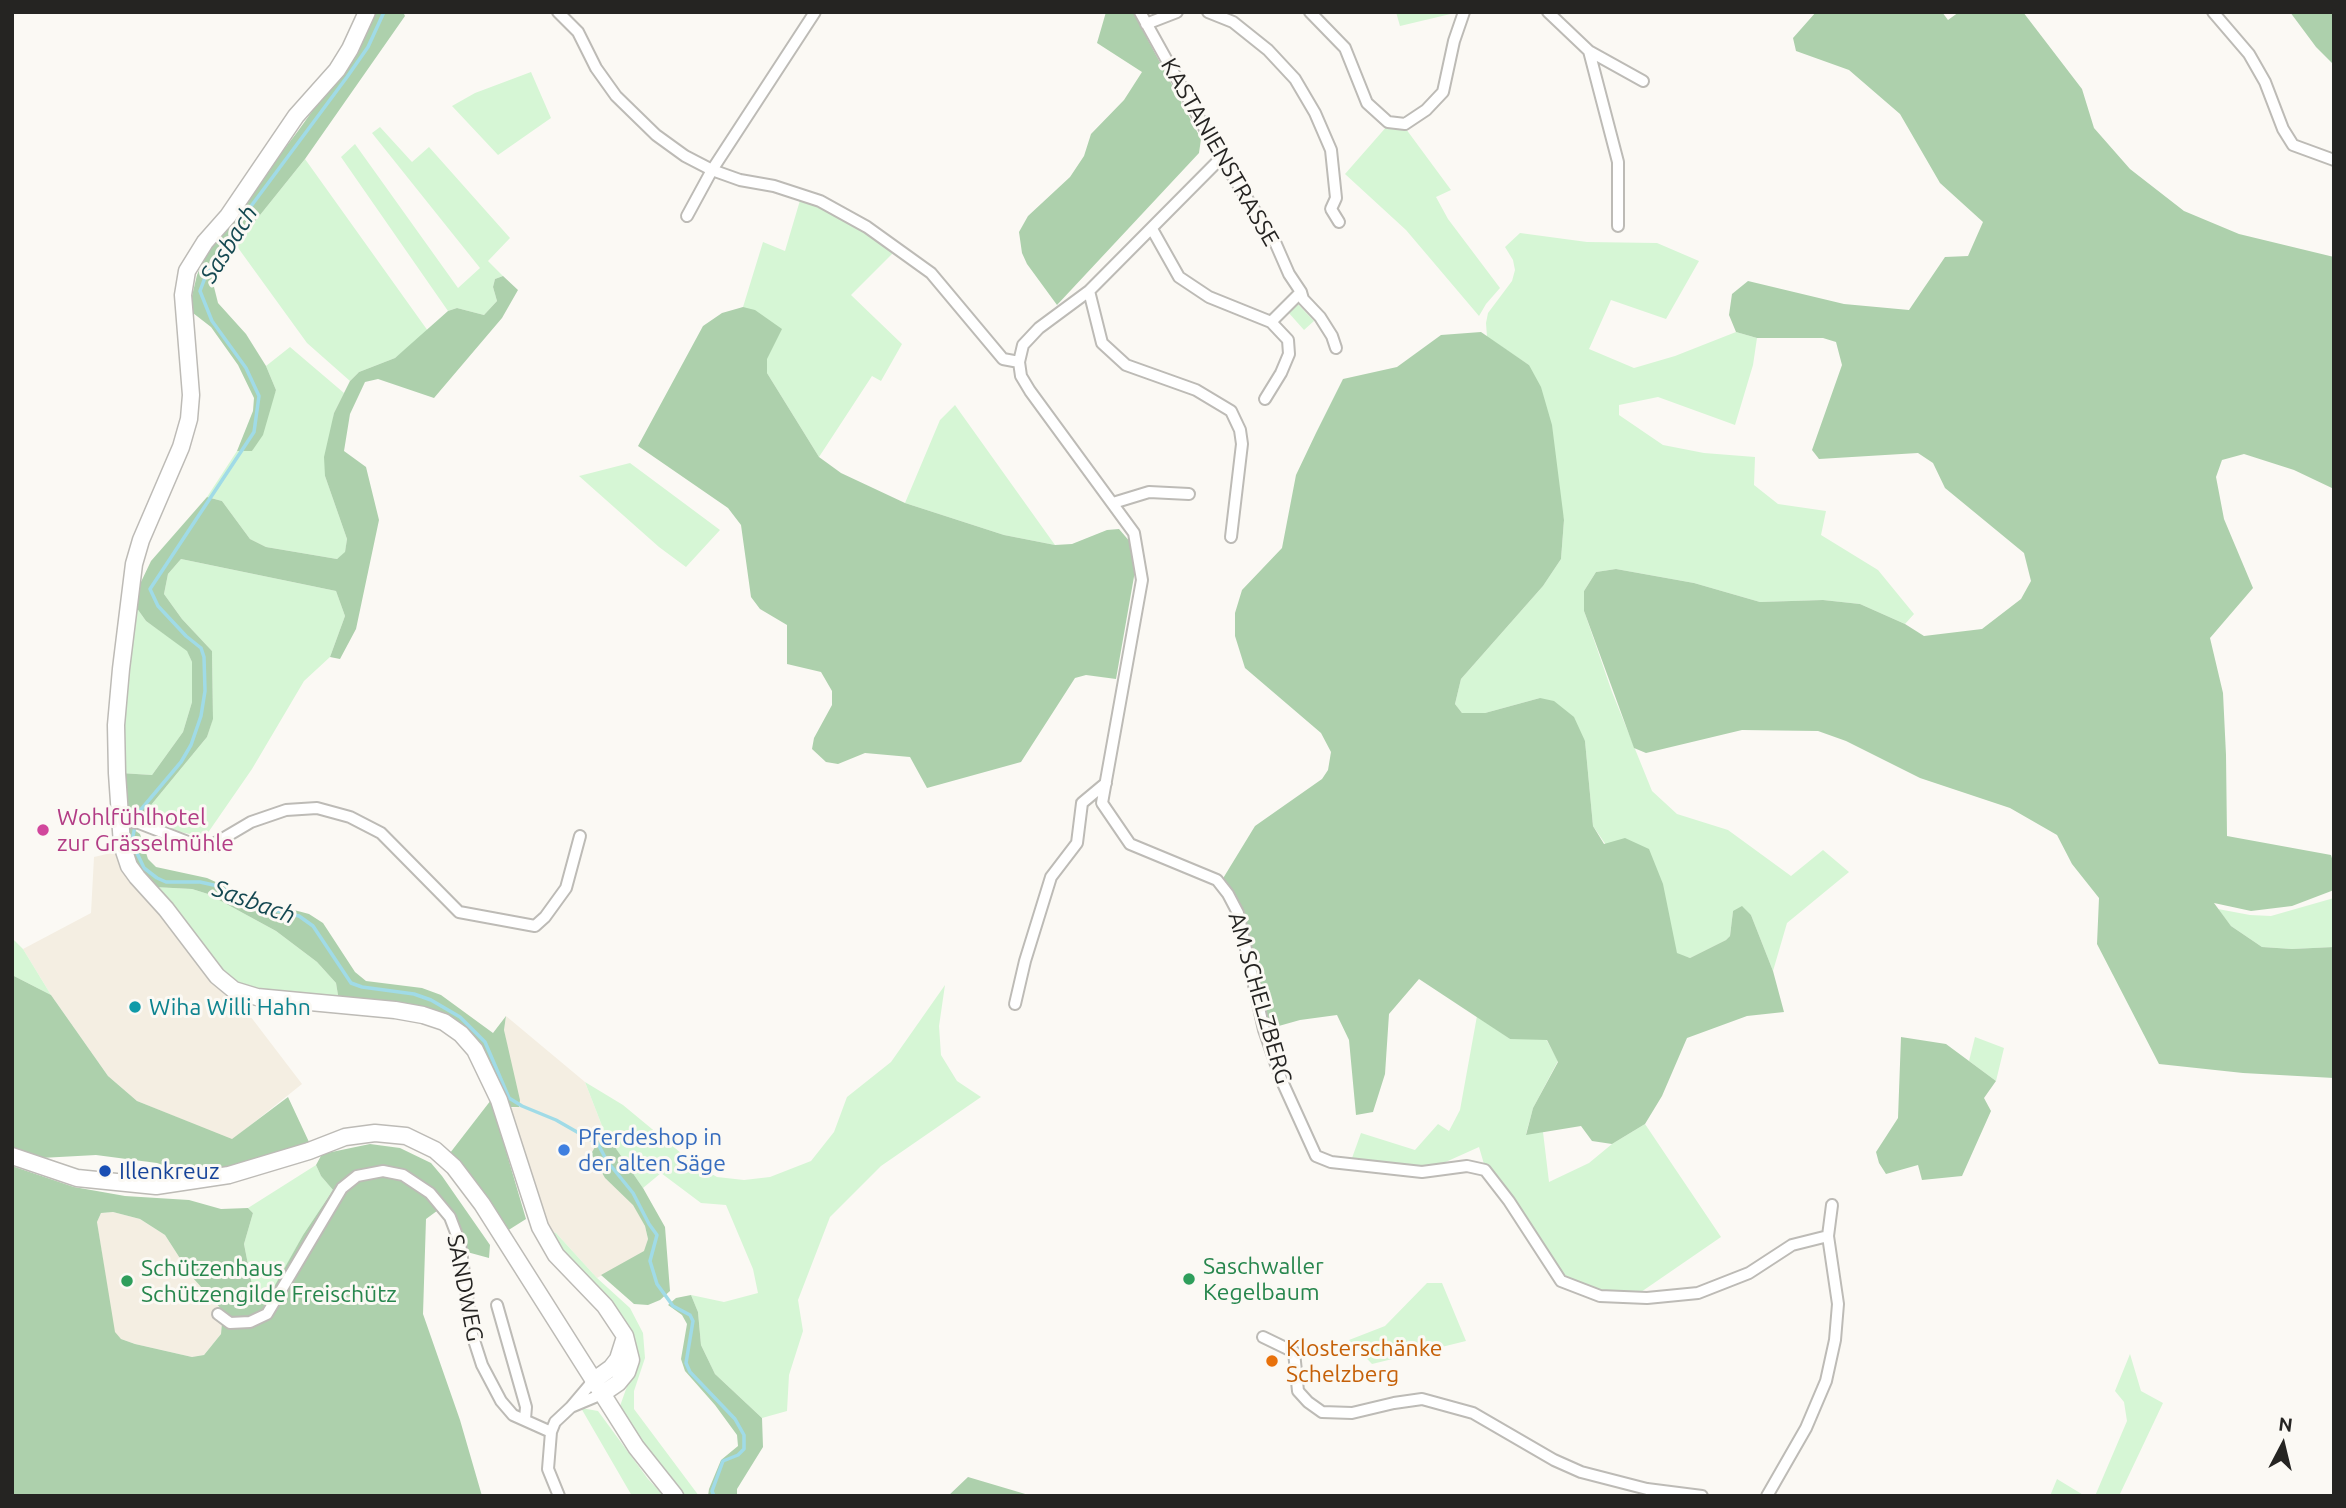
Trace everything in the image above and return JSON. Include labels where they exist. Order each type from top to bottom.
[{"type":"main road","points":[[368,12],[337,70],[296,116],[234,208],[205,242],[187,271],[183,295],[191,395],[188,419],[181,447],[141,540],[135,564],[116,725],[129,821],[122,845],[129,866],[217,976],[234,989],[257,997],[405,1012],[444,1023],[461,1034],[475,1050],[499,1100],[540,1227],[556,1255],[605,1306],[625,1336],[618,1359],[597,1388]]},
{"type":"main road","points":[[12,1156],[77,1178],[156,1186],[229,1175],[345,1137],[375,1133],[406,1136],[435,1150],[454,1167],[482,1204],[597,1388],[636,1447],[675,1496]]},
{"type":"street","points":[[558,12],[578,32],[596,68],[616,96],[656,135],[685,156],[712,170],[820,201],[867,227],[931,273],[1003,359],[1019,362]]},
{"type":"street","points":[[687,216],[712,170],[815,12]]},
{"type":"street","name":"KASTANIENSTRASSE","points":[[1140,12],[1221,158],[1275,242],[1303,299],[1320,317],[1336,348]]},
{"type":"street","points":[[1146,24],[1177,12]]},
{"type":"street","points":[[1208,12],[1233,22],[1268,50],[1294,79],[1315,113],[1331,150],[1336,198],[1331,209],[1339,222]]},
{"type":"street","points":[[1310,12],[1345,48],[1367,103],[1388,122],[1405,124],[1426,110],[1443,92],[1454,41],[1464,12]]},
{"type":"street","points":[[1548,12],[1589,51],[1643,80]]},
{"type":"street","points":[[2213,12],[2249,54],[2265,82],[2283,129],[2293,145],[2334,160]]},
{"type":"street","points":[[1589,51],[1618,162],[1618,226]]},
{"type":"street","points":[[1015,1004],[1025,961],[1051,877],[1077,843],[1082,803],[1105,783],[1142,580],[1134,533],[1021,376],[1019,362],[1023,345],[1039,328],[1089,291],[1221,158]]},
{"type":"street","points":[[1152,229],[1178,277],[1209,297],[1271,322],[1288,340],[1289,354],[1265,399]]},
{"type":"street","points":[[1089,291],[1102,343],[1126,365],[1196,390],[1231,411],[1240,430],[1242,444],[1231,537]]},
{"type":"street","points":[[1271,322],[1301,292]]},
{"type":"street","points":[[1113,503],[1149,492],[1189,494]]},
{"type":"street","name":"AM SCHELZBERG","points":[[1105,783],[1102,803],[1130,844],[1217,880],[1238,912],[1265,1030],[1281,1079],[1316,1156],[1331,1162],[1422,1172],[1467,1167],[1485,1170],[1509,1201],[1561,1281],[1600,1296],[1647,1298],[1698,1293],[1749,1273],[1792,1245],[1828,1236]]},
{"type":"street","points":[[129,821],[198,846],[212,845],[251,822],[286,810],[317,808],[350,817],[381,833],[459,912],[535,926],[566,888],[580,835]]},
{"type":"street","name":"SANDWEG","points":[[218,1314],[230,1323],[250,1322],[267,1314],[342,1188],[357,1176],[383,1171],[403,1175],[430,1193],[450,1217],[460,1243],[472,1334],[482,1365],[501,1401],[513,1415],[551,1432]]},
{"type":"street","points":[[1767,1496],[1807,1428],[1826,1381],[1835,1340],[1838,1304],[1828,1236],[1832,1205]]},
{"type":"street","name":"SANDWEG","points":[[497,1305],[526,1407],[525,1419]]},
{"type":"street","points":[[1263,1337],[1294,1352],[1298,1391],[1322,1412],[1352,1413],[1422,1399],[1473,1413],[1554,1460],[1581,1472],[1647,1489],[1702,1496]]},
{"type":"street","points":[[559,1496],[548,1469],[551,1432],[555,1422],[597,1388]]},
{"type":"shaded area","points":[[128,849],[241,988],[241,1004],[302,1084],[232,1140],[137,1101],[108,1076],[51,995],[23,949],[91,913],[94,857]]},
{"type":"shaded area","points":[[506,1016],[585,1082],[604,1131],[591,1155],[605,1178],[633,1204],[645,1226],[648,1239],[645,1251],[597,1278],[556,1233],[547,1230],[517,1141],[510,1108],[519,1107],[504,1030]]},
{"type":"shaded area","points":[[113,1212],[140,1219],[165,1235],[192,1277],[223,1311],[221,1334],[204,1355],[192,1357],[135,1344],[121,1339],[114,1332],[97,1222],[101,1213]]},
{"type":"green space","points":[[374,12],[403,12],[405,16],[305,159],[217,273],[214,287],[218,303],[246,334],[266,366],[276,390],[263,435],[252,451],[237,451],[253,411],[254,398],[238,365],[211,327],[193,313],[192,296],[197,275],[207,251],[356,50]]},
{"type":"green space","points":[[1106,12],[1133,12],[1201,139],[1199,153],[1057,305],[1027,264],[1022,253],[1019,232],[1028,216],[1070,177],[1084,156],[1091,134],[1124,100],[1142,72],[1097,43]]},
{"type":"green space","points":[[1396,12],[1459,12],[1400,26]]},
{"type":"green space","points":[[1816,12],[1942,12],[1948,20],[1959,12],[2023,12],[2082,89],[2094,128],[2130,169],[2184,211],[2239,234],[2334,257],[2334,489],[2294,470],[2244,454],[2222,460],[2216,477],[2224,519],[2253,588],[2210,638],[2223,693],[2227,836],[2331,855],[2334,865],[2334,890],[2292,906],[2251,911],[2214,903],[2231,926],[2262,947],[2334,947],[2334,1078],[2243,1073],[2159,1064],[2097,944],[2099,898],[2072,864],[2057,835],[2010,808],[1920,778],[1846,741],[1818,731],[1742,730],[1646,753],[1634,748],[1584,611],[1584,591],[1596,572],[1616,569],[1694,583],[1760,602],[1823,600],[1860,604],[1905,624],[1924,636],[1982,629],[2021,599],[2031,581],[2024,553],[1945,488],[1933,463],[1918,453],[1819,459],[1812,450],[1842,365],[1836,342],[1823,338],[1757,338],[1736,332],[1729,315],[1732,294],[1748,281],[1844,304],[1909,310],[1945,257],[1968,256],[1983,222],[1940,183],[1900,114],[1849,70],[1796,51],[1793,38]]},
{"type":"green space","points":[[2290,12],[2334,12],[2334,65],[2316,47]]},
{"type":"green space","points":[[531,72],[551,118],[498,155],[452,106],[475,93]]},
{"type":"green space","points":[[1388,125],[1406,129],[1451,190],[1436,197],[1448,219],[1500,288],[1479,316],[1406,230],[1345,174]]},
{"type":"green space","points":[[380,127],[412,162],[429,147],[510,238],[488,261],[503,276],[495,279],[493,287],[497,301],[484,315],[457,308],[448,311],[341,157],[355,144],[458,288],[480,268],[372,133]]},
{"type":"green space","points":[[305,159],[428,331],[395,358],[359,372],[350,381],[307,343],[236,245]]},
{"type":"green space","points":[[801,197],[829,210],[896,250],[851,295],[902,344],[881,381],[872,376],[819,457],[767,373],[767,359],[743,307],[763,242],[785,251]]},
{"type":"green space","points":[[1520,233],[1587,242],[1657,243],[1699,261],[1666,319],[1611,300],[1589,349],[1634,368],[1675,356],[1736,332],[1757,338],[1753,365],[1735,425],[1658,397],[1619,405],[1619,415],[1663,445],[1704,453],[1755,457],[1754,485],[1778,504],[1826,511],[1821,535],[1878,570],[1914,614],[1905,624],[1860,604],[1823,600],[1760,602],[1694,583],[1616,569],[1596,572],[1584,591],[1584,611],[1612,692],[1652,791],[1677,814],[1728,830],[1791,876],[1823,850],[1849,872],[1787,923],[1773,971],[1751,915],[1733,911],[1730,936],[1726,940],[1690,958],[1677,954],[1674,944],[1593,826],[1585,741],[1540,698],[1485,713],[1462,713],[1455,704],[1461,679],[1543,586],[1561,559],[1564,520],[1529,365],[1487,337],[1488,313],[1512,281],[1515,270],[1513,260],[1505,247]]},
{"type":"green space","points":[[503,276],[518,290],[502,318],[434,398],[378,379],[365,382],[350,414],[344,451],[366,467],[379,520],[356,629],[340,659],[330,657],[345,616],[336,591],[181,559],[168,574],[164,594],[182,619],[212,651],[213,719],[207,737],[142,816],[124,814],[120,773],[152,775],[183,732],[192,702],[192,662],[187,651],[146,621],[136,607],[140,584],[151,561],[207,497],[222,501],[250,539],[266,547],[337,559],[345,552],[347,539],[325,476],[324,457],[334,413],[350,381],[359,372],[395,358],[448,311],[457,308],[484,315],[497,301],[493,287],[495,279]]},
{"type":"green space","points":[[1295,301],[1314,321],[1304,330],[1288,312]]},
{"type":"green space","points":[[743,307],[755,310],[782,329],[767,359],[767,373],[819,457],[841,473],[905,503],[1004,535],[1055,545],[1072,544],[1107,530],[1119,529],[1131,543],[1135,571],[1116,679],[1086,675],[1075,678],[1021,762],[927,788],[910,757],[865,753],[838,764],[826,762],[812,749],[814,738],[832,705],[832,691],[821,672],[787,664],[787,625],[760,609],[751,597],[741,525],[728,508],[638,446],[703,326],[722,313]]},
{"type":"green space","points":[[1481,332],[1529,365],[1541,387],[1552,425],[1564,520],[1561,559],[1543,586],[1461,679],[1455,704],[1462,713],[1485,713],[1540,698],[1554,701],[1574,717],[1585,741],[1593,826],[1604,844],[1625,838],[1649,849],[1663,884],[1677,953],[1690,958],[1726,940],[1730,936],[1733,911],[1742,906],[1751,915],[1773,971],[1784,1012],[1747,1016],[1687,1038],[1662,1096],[1645,1124],[1612,1144],[1592,1141],[1581,1126],[1526,1135],[1533,1108],[1558,1062],[1547,1040],[1510,1039],[1419,979],[1389,1014],[1385,1074],[1373,1112],[1356,1115],[1349,1040],[1337,1015],[1300,1020],[1261,1031],[1240,906],[1222,880],[1255,826],[1322,779],[1328,770],[1331,752],[1321,733],[1245,668],[1235,636],[1235,613],[1242,590],[1282,548],[1296,475],[1343,379],[1397,367],[1441,335]]},
{"type":"green space","points":[[290,347],[344,393],[334,413],[325,476],[347,539],[345,553],[337,559],[266,547],[250,539],[222,501],[207,497],[237,451],[252,451],[276,390],[266,366]]},
{"type":"green space","points":[[955,405],[1055,545],[1004,535],[905,503],[940,420]]},
{"type":"green space","points":[[630,463],[720,530],[686,567],[659,547],[579,476]]},
{"type":"green space","points":[[181,559],[336,591],[345,616],[330,657],[304,681],[252,769],[205,837],[180,832],[142,816],[207,737],[213,718],[212,651],[182,619],[164,594],[168,574]]},
{"type":"green space","points":[[136,607],[146,621],[187,650],[192,662],[192,702],[183,732],[152,775],[120,773],[126,667]]},
{"type":"green space","points":[[130,827],[140,834],[148,859],[156,867],[207,878],[253,899],[309,914],[323,923],[355,972],[366,981],[422,988],[441,995],[493,1033],[506,1016],[504,1030],[520,1100],[519,1107],[510,1107],[483,1051],[445,1017],[339,1001],[336,983],[317,962],[276,931],[208,894],[192,889],[154,887],[136,867],[126,829]]},
{"type":"green space","points":[[154,887],[192,889],[208,894],[276,931],[317,962],[336,983],[339,1001],[241,988],[221,973]]},
{"type":"green space","points":[[2334,898],[2334,947],[2262,947],[2231,926],[2218,909],[2271,916]]},
{"type":"green space","points":[[12,938],[23,949],[51,995],[12,975]]},
{"type":"green space","points":[[12,975],[51,995],[108,1076],[137,1101],[232,1139],[288,1097],[309,1142],[224,1169],[189,1174],[157,1163],[96,1155],[41,1158],[12,1147]]},
{"type":"green space","points":[[945,985],[939,1026],[941,1055],[957,1081],[981,1097],[881,1166],[830,1217],[798,1300],[803,1331],[789,1375],[787,1411],[762,1418],[715,1374],[701,1345],[698,1312],[691,1295],[724,1302],[758,1293],[753,1269],[726,1205],[701,1203],[661,1173],[643,1188],[604,1131],[585,1082],[623,1105],[693,1163],[717,1177],[744,1180],[770,1177],[811,1161],[834,1132],[847,1097],[891,1062]]},
{"type":"green space","points":[[1477,1016],[1510,1039],[1546,1039],[1558,1061],[1533,1108],[1526,1134],[1543,1132],[1549,1182],[1589,1163],[1612,1144],[1645,1124],[1721,1237],[1641,1292],[1602,1290],[1574,1281],[1557,1270],[1514,1202],[1484,1164],[1479,1147],[1439,1165],[1415,1166],[1352,1158],[1361,1133],[1415,1150],[1438,1124],[1449,1131],[1460,1110]]},
{"type":"green space","points":[[1901,1037],[1946,1044],[1996,1081],[1984,1098],[1991,1111],[1962,1176],[1922,1180],[1918,1165],[1886,1174],[1879,1163],[1876,1152],[1898,1118]]},
{"type":"green space","points":[[1975,1037],[2004,1048],[1996,1081],[1969,1061]]},
{"type":"green space","points":[[491,1100],[526,1219],[507,1231],[471,1176],[450,1153]]},
{"type":"green space","points":[[604,1131],[643,1188],[665,1227],[670,1291],[660,1300],[648,1305],[634,1304],[601,1275],[644,1251],[648,1239],[645,1226],[633,1205],[605,1178],[591,1154]]},
{"type":"green space","points":[[370,1144],[400,1148],[431,1163],[490,1245],[489,1258],[467,1252],[445,1205],[426,1219],[423,1314],[460,1420],[482,1496],[12,1496],[12,1166],[74,1187],[125,1196],[189,1200],[221,1209],[248,1208],[253,1213],[244,1244],[255,1300],[265,1303],[303,1235],[333,1190],[316,1165],[322,1154]],"holes":[[[113,1212],[140,1219],[165,1235],[192,1277],[223,1311],[221,1334],[204,1355],[192,1357],[135,1344],[121,1339],[115,1332],[97,1222],[101,1213]]]},
{"type":"green space","points":[[316,1165],[333,1190],[303,1235],[266,1303],[255,1300],[244,1244],[253,1213],[248,1208]]},
{"type":"green space","points":[[547,1230],[556,1233],[597,1278],[630,1308],[643,1333],[645,1358],[634,1391],[634,1409],[699,1496],[682,1496],[644,1447],[620,1406],[635,1364],[636,1346],[629,1326],[616,1309],[574,1269]]},
{"type":"green space","points":[[1427,1283],[1442,1283],[1466,1341],[1372,1364],[1349,1340],[1385,1326]]},
{"type":"green space","points":[[691,1295],[698,1312],[701,1345],[715,1374],[762,1418],[763,1447],[737,1489],[737,1496],[708,1496],[721,1460],[738,1446],[737,1435],[685,1371],[681,1359],[687,1324],[682,1315],[668,1305],[676,1298]]},
{"type":"green space","points":[[2130,1354],[2141,1391],[2163,1403],[2119,1496],[2095,1496],[2127,1421],[2124,1402],[2115,1391]]},
{"type":"green space","points":[[581,1408],[598,1411],[648,1479],[664,1496],[632,1496]]},
{"type":"green space","points":[[968,1477],[1032,1496],[948,1496]]},
{"type":"green space","points":[[2057,1479],[2085,1496],[2050,1496]]},
{"type":"waterway","name":"Sasbach","points":[[384,12],[368,47],[240,221],[206,275],[200,291],[212,321],[246,368],[259,396],[254,432],[150,589],[158,606],[201,648],[204,657],[205,691],[201,716],[191,745],[181,762],[138,813],[133,836],[144,868],[157,878],[166,882],[200,882],[218,886],[256,906],[299,916],[313,926],[351,983],[414,994],[431,1000],[460,1017],[485,1042],[509,1098],[598,1144],[607,1161],[633,1193],[657,1235],[650,1261],[657,1284],[673,1306],[690,1315],[693,1321],[686,1363],[690,1372],[735,1419],[744,1435],[744,1449],[738,1455],[723,1461],[712,1491],[714,1496]]},
{"type":"place","name":"Wohlfühlhotel zur Grässelmühle","points":[[43,830]]},
{"type":"place","name":"Wiha Willi Hahn","points":[[135,1007]]},
{"type":"place","name":"Pferdeshop in der alten Säge","points":[[564,1150]]},
{"type":"place","name":"Illenkreuz","points":[[105,1171]]},
{"type":"place","name":"Saschwaller Kegelbaum","points":[[1189,1279]]},
{"type":"place","name":"Schützenhaus Schützengilde Freischütz","points":[[127,1281]]},
{"type":"place","name":"Klosterschänke Schelzberg","points":[[1272,1361]]}]
